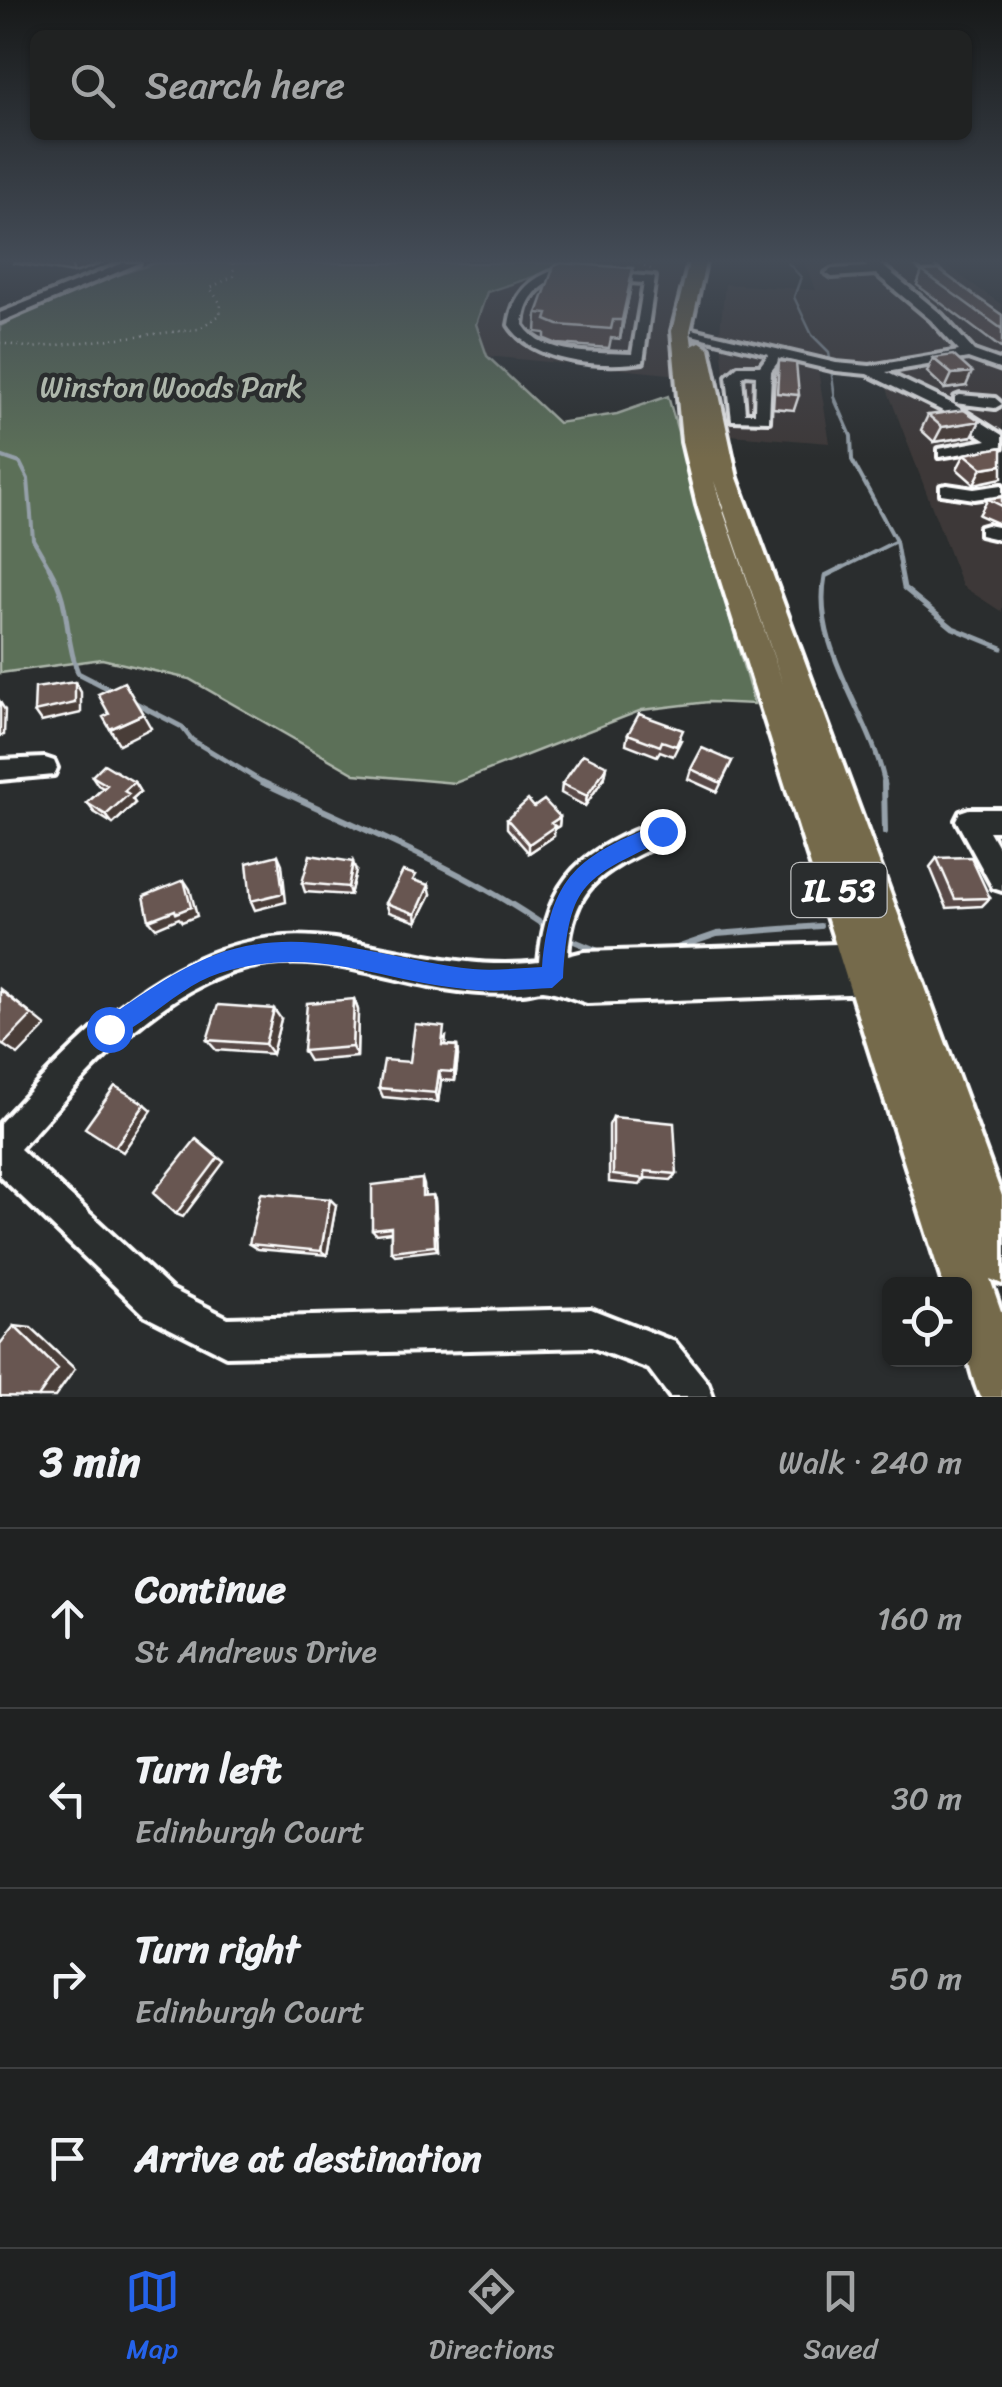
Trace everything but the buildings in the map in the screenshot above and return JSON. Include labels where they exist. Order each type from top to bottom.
[{"type":"main road","name":"IL 53","points":[[669,328],[725,478],[884,968],[1002,1388]]},
{"type":"main road","name":"IL 53","points":[[884,968],[1002,1260]]},
{"type":"street","points":[[519,328],[534,346],[638,358],[668,331],[828,366],[870,370],[970,354]]},
{"type":"street","points":[[946,328],[970,354],[1002,366]]},
{"type":"street","points":[[764,371],[766,362],[776,355]]},
{"type":"street","points":[[905,364],[1002,442]]},
{"type":"street","points":[[870,370],[954,403],[995,403]]},
{"type":"street","points":[[945,453],[1002,442]]},
{"type":"street","points":[[947,490],[974,494],[1002,490]]},
{"type":"street","points":[[0,770],[45,768]]},
{"type":"street","points":[[1002,820],[968,820],[1002,879]]},
{"type":"street","points":[[552,978],[556,922],[568,891],[588,869],[662,831]]},
{"type":"street","points":[[694,1397],[662,1356],[590,1328],[226,1337],[158,1302],[0,1150],[109,1029],[164,991],[219,964],[303,949],[453,978],[552,978],[588,988],[884,968]]},
{"type":"path","points":[[0,343],[32,348],[199,328]]},
{"type":"shaded area","points":[[477,328],[677,328],[680,375],[487,356]]},
{"type":"shaded area","points":[[1002,328],[1002,612],[962,586],[884,381],[866,373],[818,370],[830,443],[730,435],[720,331]]},
{"type":"green space","name":"Winston Woods Park","points":[[0,328],[477,328],[487,356],[558,423],[617,414],[668,396],[754,704],[708,702],[642,710],[455,783],[355,774],[189,679],[102,659],[0,673]]},
{"type":"waterway","points":[[809,328],[829,352],[835,399]]},
{"type":"waterway","points":[[834,397],[851,436],[852,460],[896,541]]},
{"type":"waterway","points":[[0,456],[20,463],[28,479],[33,539],[51,570]]},
{"type":"waterway","points":[[838,570],[896,541]]},
{"type":"waterway","points":[[896,541],[901,570]]},
{"type":"waterway","points":[[49,567],[61,595],[78,673],[113,691]]},
{"type":"waterway","points":[[843,567],[825,576],[827,630],[885,785]]},
{"type":"waterway","points":[[900,567],[904,588],[953,628],[1002,648]]},
{"type":"waterway","points":[[132,701],[182,727],[192,740],[262,782]]},
{"type":"waterway","points":[[262,782],[445,867],[549,929]]},
{"type":"waterway","points":[[262,782],[267,785]]},
{"type":"waterway","points":[[884,782],[885,832]]},
{"type":"waterway","points":[[668,951],[717,934],[820,926]]},
{"type":"waterway","points":[[569,939],[603,953]]},
{"type":"route","points":[[109,1029],[135,1008],[192,975],[250,956],[303,949],[477,980],[552,978],[556,922],[568,891],[588,869],[662,831]]}]
